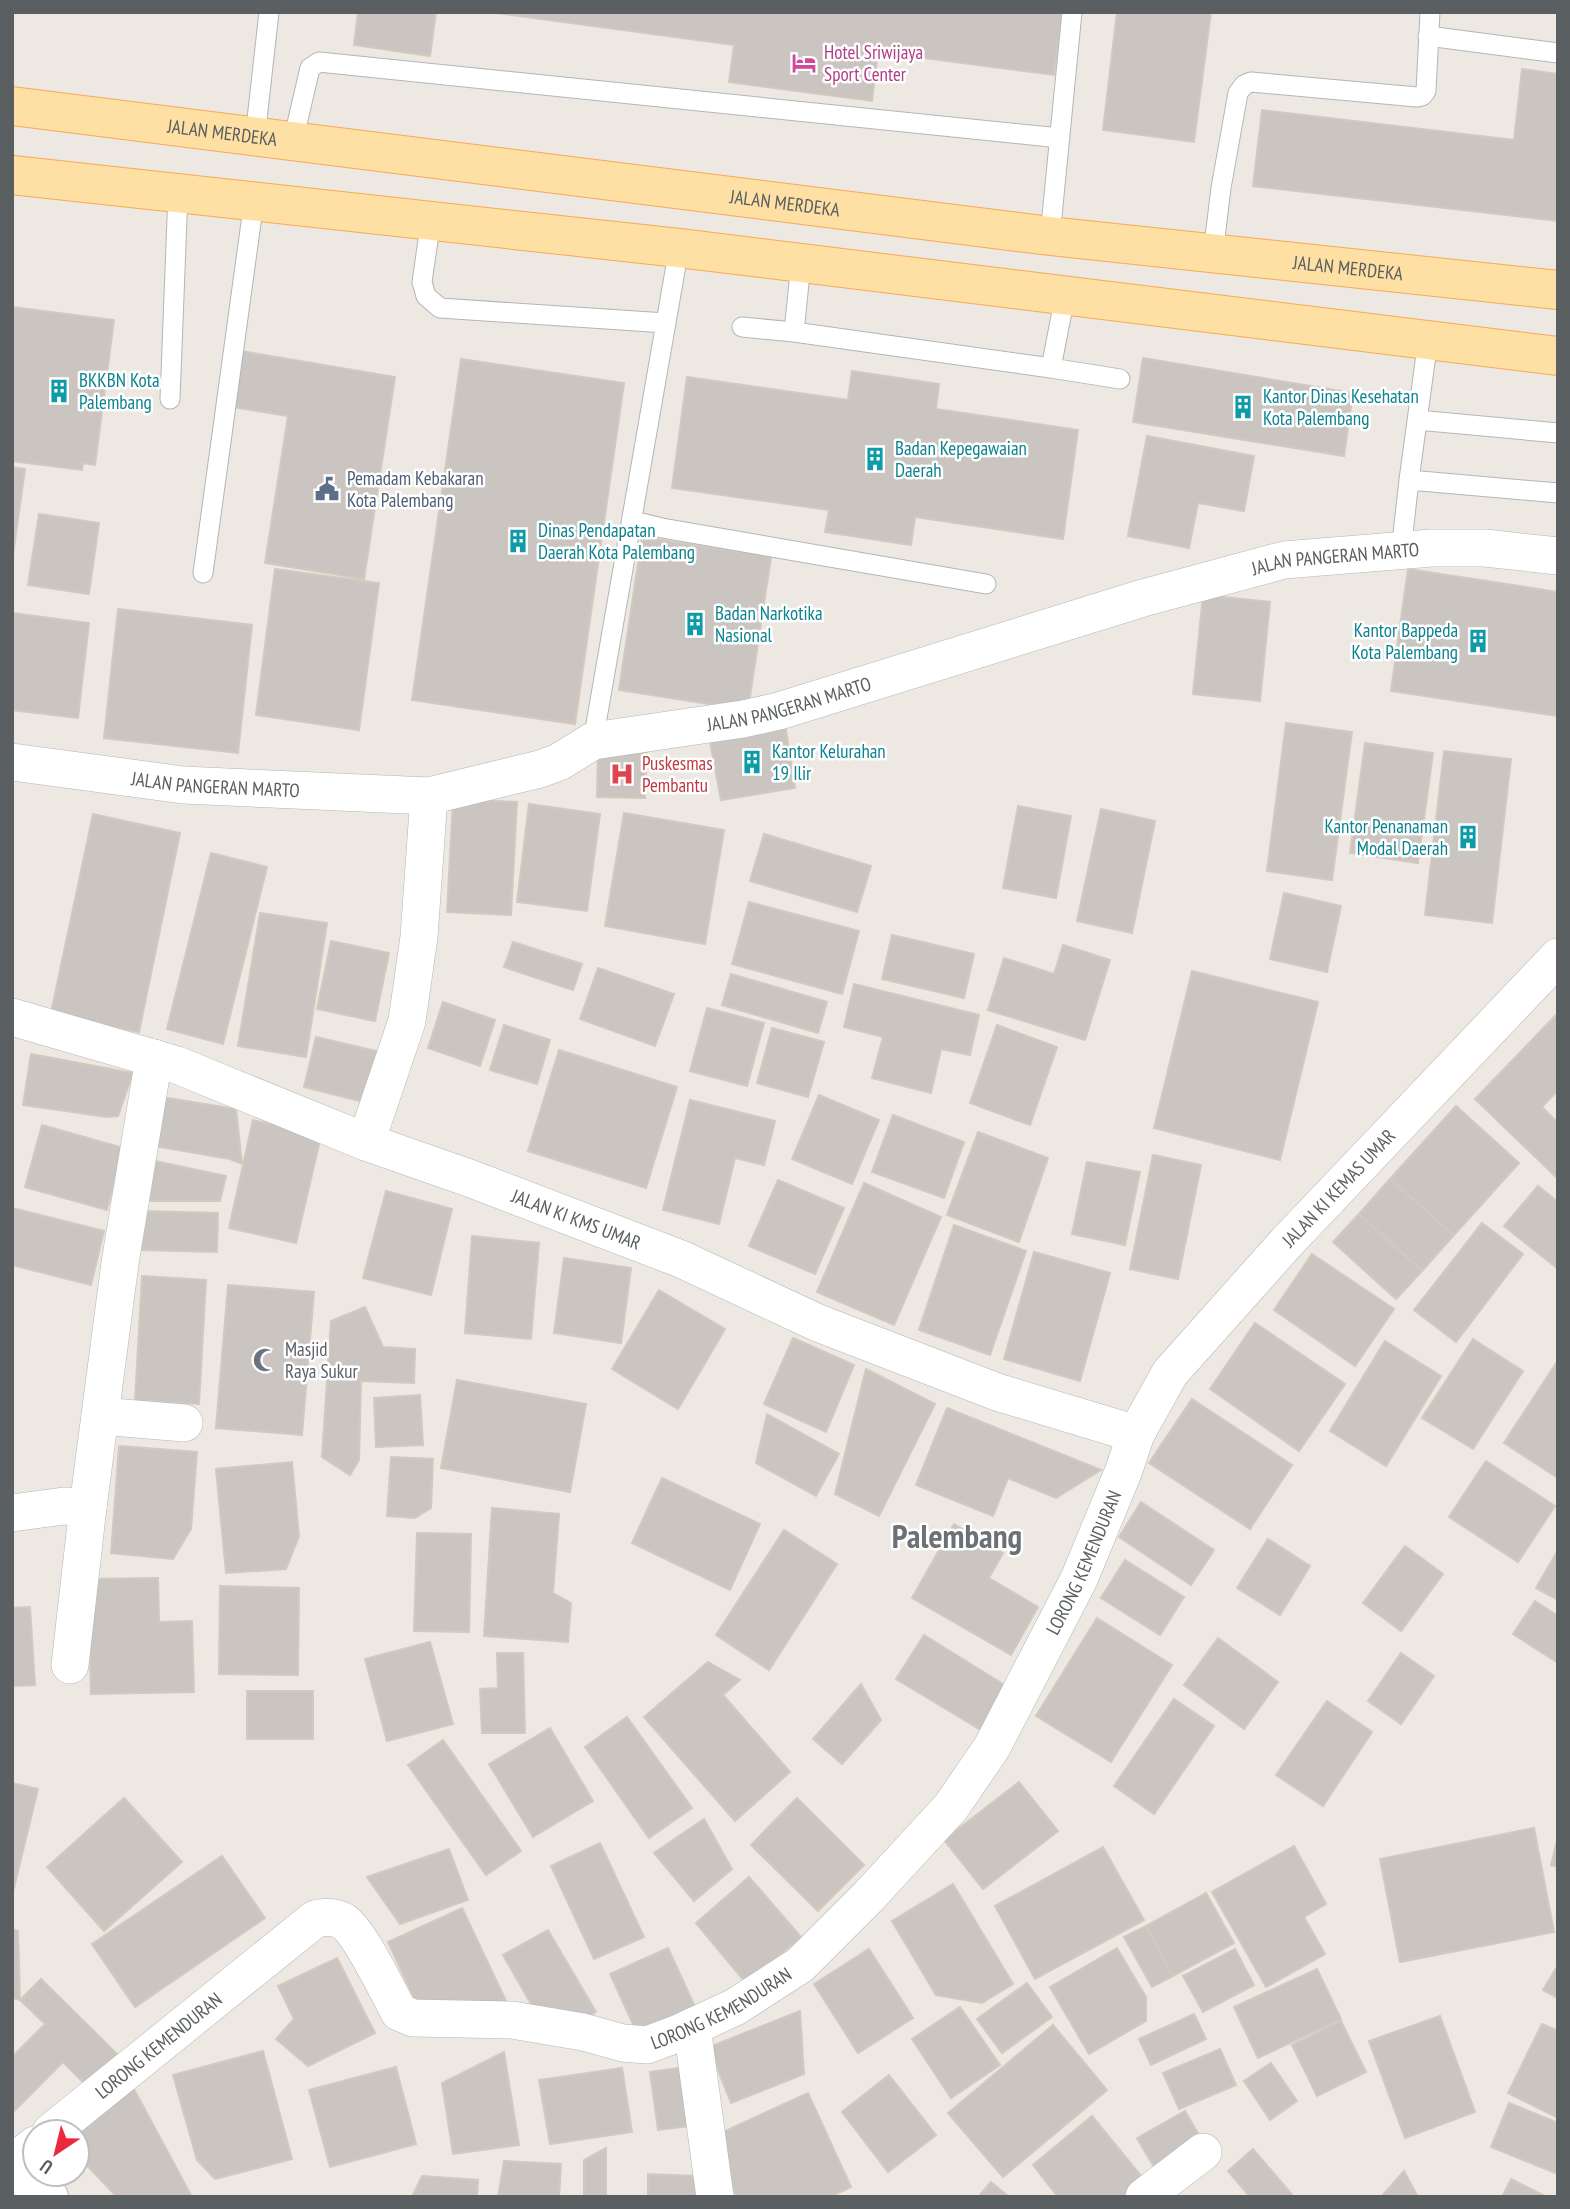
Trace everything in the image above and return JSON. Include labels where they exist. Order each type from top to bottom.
[{"type":"main road","name":"JALAN MERDEKA","points":[[12,106],[1050,236],[1558,290]]},
{"type":"main road","points":[[12,175],[678,248],[1558,356]]},
{"type":"street","name":"JALAN PANGERAN MARTO","points":[[12,762],[183,785],[429,796],[540,769],[559,762],[593,741],[743,719],[779,711],[1143,598],[1284,560],[1485,548],[1558,556]]},
{"type":"street","points":[[366,1142],[407,1021],[419,937],[429,796]]},
{"type":"street","name":"JALAN KI KEMAS UMAR","points":[[1136,1434],[1170,1373],[1286,1243],[1558,957]]},
{"type":"street","name":"JALAN KI KMS UMAR","points":[[12,1017],[177,1065],[366,1142],[469,1178],[681,1259],[818,1323],[997,1392],[1136,1434]]},
{"type":"street","points":[[70,1665],[120,1263],[154,1058]]},
{"type":"street","points":[[100,1416],[184,1423]]},
{"type":"street","name":"LORONG KEMENDURAN","points":[[68,2118],[315,1919],[328,1917],[342,1921],[354,1933],[399,2012],[413,2018],[512,2020],[583,2032],[623,2043],[647,2045],[735,2007],[800,1965],[869,1896],[951,1807],[992,1747],[1079,1579],[1125,1470],[1136,1434]]},
{"type":"street","points":[[12,1513],[64,1506],[88,1507]]},
{"type":"street","points":[[692,2027],[715,2197]]},
{"type":"street","points":[[1144,2197],[1203,2152]]},
{"type":"street","points":[[12,2166],[49,2197]]},
{"type":"lane","points":[[255,137],[269,12]]},
{"type":"lane","points":[[1050,236],[1072,12]]},
{"type":"lane","points":[[1213,254],[1221,188],[1238,93],[1244,85],[1251,82],[1422,96],[1426,91],[1430,12]]},
{"type":"lane","points":[[1428,36],[1558,53]]},
{"type":"lane","points":[[293,141],[310,68],[319,62],[1060,138]]},
{"type":"lane","points":[[170,399],[178,193]]},
{"type":"lane","points":[[203,573],[254,201]]},
{"type":"lane","points":[[431,220],[422,282],[426,296],[440,308],[666,323]]},
{"type":"lane","points":[[593,741],[678,248]]},
{"type":"lane","points":[[794,332],[800,263]]},
{"type":"lane","points":[[1051,368],[1065,296]]},
{"type":"lane","points":[[742,327],[794,332],[1120,379]]},
{"type":"lane","points":[[1401,551],[1427,341]]},
{"type":"lane","points":[[1417,420],[1558,433]]},
{"type":"lane","points":[[1409,480],[1558,493]]},
{"type":"lane","points":[[633,521],[676,531],[986,584]]},
{"type":"building","points":[[358,12],[436,12],[430,56],[354,45]]},
{"type":"building","name":"Hotel Sriwijaya Sport Center","points":[[490,12],[1062,12],[1054,75],[878,52],[872,101],[729,82],[734,45]]},
{"type":"building","points":[[1117,12],[1211,12],[1194,142],[1103,130]]},
{"type":"building","points":[[1522,69],[1558,74],[1558,221],[1253,186],[1262,110],[1514,140]]},
{"type":"building","name":"BKKBN Kota Palembang","points":[[12,307],[114,320],[95,465],[83,463],[82,470],[12,461]]},
{"type":"building","name":"Pemadam Kebakaran Kota Palembang","points":[[241,351],[395,377],[364,579],[265,563],[288,416],[232,407]]},
{"type":"building","name":"Kantor Dinas Kesehatan Kota Palembang","points":[[1143,358],[1353,393],[1344,456],[1133,422]]},
{"type":"building","name":"Dinas Pendapatan Daerah Kota Palembang","points":[[461,359],[624,383],[575,724],[412,700]]},
{"type":"building","name":"Badan Kepegawaian Daerah","points":[[852,371],[939,384],[936,409],[1078,430],[1063,539],[915,517],[911,545],[825,532],[829,510],[672,488],[687,377],[848,400]]},
{"type":"building","points":[[1147,436],[1254,456],[1244,511],[1198,503],[1189,548],[1128,536]]},
{"type":"building","points":[[12,467],[25,469],[12,562]]},
{"type":"building","points":[[39,514],[99,523],[89,594],[28,585]]},
{"type":"building","name":"Badan Narkotika Nasional","points":[[642,537],[771,557],[748,710],[619,690]]},
{"type":"building","points":[[275,569],[379,583],[359,730],[256,715]]},
{"type":"building","name":"Kantor Bappeda Kota Palembang","points":[[1408,569],[1558,592],[1558,716],[1391,691]]},
{"type":"building","points":[[1203,595],[1270,602],[1260,701],[1193,694]]},
{"type":"building","points":[[118,609],[252,625],[238,753],[104,738]]},
{"type":"building","points":[[12,613],[89,623],[78,718],[12,710]]},
{"type":"building","points":[[1286,723],[1352,732],[1332,880],[1267,871]]},
{"type":"building","name":"Kantor Kelurahan 19 Ilir","points":[[785,724],[795,788],[721,800],[709,736]]},
{"type":"building","points":[[1365,743],[1433,753],[1418,863],[1350,853]]},
{"type":"building","name":"Puskesmas Pembantu","points":[[598,749],[647,750],[645,798],[597,797]]},
{"type":"building","name":"Kantor Penanaman Modal Daerah","points":[[1444,751],[1511,759],[1492,923],[1425,915]]},
{"type":"building","points":[[453,799],[517,802],[511,915],[447,912]]},
{"type":"building","points":[[529,804],[600,814],[587,911],[517,902]]},
{"type":"building","points":[[1018,806],[1071,816],[1056,898],[1003,888]]},
{"type":"building","points":[[1101,809],[1155,821],[1132,933],[1077,921]]},
{"type":"building","points":[[624,813],[724,830],[705,944],[605,926]]},
{"type":"building","points":[[93,814],[180,833],[139,1032],[51,1013]]},
{"type":"building","points":[[764,834],[871,866],[857,912],[750,881]]},
{"type":"building","points":[[211,853],[267,867],[223,1044],[167,1029]]},
{"type":"building","points":[[1284,893],[1341,906],[1327,972],[1270,959]]},
{"type":"building","points":[[749,902],[859,931],[842,994],[732,964]]},
{"type":"building","points":[[260,913],[327,923],[306,1057],[238,1046]]},
{"type":"building","points":[[892,935],[974,954],[964,998],[882,979]]},
{"type":"building","points":[[331,941],[389,953],[375,1021],[317,1009]]},
{"type":"building","points":[[513,942],[582,964],[573,990],[504,967]]},
{"type":"building","points":[[1063,945],[1110,960],[1085,1040],[988,1010],[1004,958],[1054,974]]},
{"type":"building","points":[[598,968],[674,994],[655,1046],[580,1019]]},
{"type":"building","points":[[1192,971],[1318,1002],[1280,1160],[1154,1128]]},
{"type":"building","points":[[731,974],[827,1002],[818,1033],[722,1005]]},
{"type":"building","points":[[854,984],[979,1015],[970,1055],[941,1049],[931,1093],[872,1078],[883,1037],[844,1027]]},
{"type":"building","points":[[443,1002],[495,1020],[480,1066],[428,1048]]},
{"type":"building","points":[[707,1008],[764,1023],[747,1086],[690,1071]]},
{"type":"building","points":[[1557,1014],[1558,1090],[1542,1107],[1558,1123],[1558,1179],[1475,1099]]},
{"type":"building","points":[[504,1025],[550,1040],[537,1084],[490,1070]]},
{"type":"building","points":[[997,1025],[1057,1047],[1030,1125],[970,1103]]},
{"type":"building","points":[[772,1028],[824,1042],[808,1097],[757,1083]]},
{"type":"building","points":[[316,1037],[376,1051],[364,1102],[304,1087]]},
{"type":"building","points":[[559,1050],[677,1087],[646,1188],[528,1151]]},
{"type":"building","points":[[31,1054],[133,1073],[118,1116],[107,1117],[23,1105]]},
{"type":"building","points":[[819,1095],[879,1120],[852,1184],[792,1159]]},
{"type":"building","points":[[162,1097],[236,1109],[242,1164],[230,1159],[154,1146]]},
{"type":"building","points":[[690,1100],[775,1121],[764,1165],[735,1158],[719,1224],[663,1210]]},
{"type":"building","points":[[1456,1106],[1519,1163],[1454,1235],[1390,1179]]},
{"type":"building","points":[[893,1115],[964,1142],[944,1198],[872,1172]]},
{"type":"building","points":[[253,1120],[321,1136],[296,1243],[229,1228]]},
{"type":"building","points":[[42,1125],[123,1148],[107,1210],[25,1187]]},
{"type":"building","points":[[978,1132],[1048,1158],[1019,1242],[947,1215]]},
{"type":"building","points":[[1153,1155],[1201,1165],[1178,1279],[1130,1269]]},
{"type":"building","points":[[150,1160],[226,1176],[220,1201],[150,1201]]},
{"type":"building","points":[[1087,1162],[1140,1172],[1125,1245],[1072,1234]]},
{"type":"building","points":[[1390,1179],[1454,1235],[1422,1271],[1359,1214]]},
{"type":"building","points":[[778,1180],[844,1208],[815,1274],[749,1246]]},
{"type":"building","points":[[864,1183],[941,1217],[894,1325],[817,1292]]},
{"type":"building","points":[[1538,1186],[1558,1202],[1558,1269],[1504,1226]]},
{"type":"building","points":[[386,1191],[452,1209],[431,1295],[363,1278]]},
{"type":"building","points":[[12,1208],[104,1231],[91,1285],[12,1265]]},
{"type":"building","points":[[143,1211],[218,1213],[217,1252],[141,1250]]},
{"type":"building","points":[[1359,1214],[1422,1271],[1396,1299],[1333,1242]]},
{"type":"building","points":[[1482,1223],[1523,1254],[1456,1342],[1414,1310]]},
{"type":"building","points":[[954,1225],[1026,1251],[990,1355],[919,1330]]},
{"type":"building","points":[[472,1236],[539,1243],[531,1339],[465,1333]]},
{"type":"building","points":[[1034,1252],[1110,1273],[1080,1381],[1004,1359]]},
{"type":"building","points":[[1312,1254],[1394,1309],[1355,1366],[1274,1310]]},
{"type":"building","points":[[564,1258],[631,1268],[621,1343],[554,1333]]},
{"type":"building","points":[[142,1276],[206,1280],[199,1404],[135,1400]]},
{"type":"building","name":"Masjid Raya Sukur","points":[[228,1285],[314,1292],[302,1435],[216,1428]]},
{"type":"building","points":[[659,1290],[725,1329],[678,1409],[612,1369]]},
{"type":"building","points":[[365,1307],[383,1347],[415,1349],[414,1383],[361,1381],[359,1460],[350,1475],[322,1457],[331,1321]]},
{"type":"building","points":[[1255,1323],[1345,1384],[1299,1451],[1210,1389]]},
{"type":"building","points":[[793,1338],[854,1365],[826,1432],[764,1404]]},
{"type":"building","points":[[1473,1339],[1523,1371],[1473,1449],[1422,1418]]},
{"type":"building","points":[[1385,1341],[1441,1376],[1386,1466],[1330,1431]]},
{"type":"building","points":[[1558,1360],[1558,1478],[1504,1443]]},
{"type":"building","points":[[866,1369],[935,1404],[879,1516],[835,1494]]},
{"type":"building","points":[[457,1380],[586,1404],[570,1492],[441,1468]]},
{"type":"building","points":[[420,1395],[423,1445],[376,1447],[374,1398]]},
{"type":"building","points":[[1192,1399],[1292,1465],[1250,1529],[1149,1463]]},
{"type":"building","points":[[947,1408],[1101,1470],[1056,1498],[1008,1478],[993,1516],[916,1485]]},
{"type":"building","points":[[767,1414],[839,1454],[816,1496],[756,1463]]},
{"type":"building","points":[[119,1446],[197,1452],[191,1529],[173,1559],[111,1553]]},
{"type":"building","points":[[391,1457],[433,1459],[431,1508],[415,1518],[387,1516]]},
{"type":"building","points":[[1486,1461],[1555,1506],[1518,1562],[1449,1517]]},
{"type":"building","points":[[292,1462],[299,1536],[286,1569],[226,1573],[216,1469]]},
{"type":"building","points":[[662,1478],[760,1524],[730,1590],[632,1543]]},
{"type":"building","points":[[1141,1502],[1214,1550],[1191,1585],[1119,1537]]},
{"type":"building","points":[[492,1508],[559,1514],[553,1593],[571,1603],[568,1642],[484,1636]]},
{"type":"building","points":[[954,1524],[1003,1553],[989,1578],[1038,1607],[1011,1655],[912,1598]]},
{"type":"building","points":[[784,1530],[837,1564],[769,1670],[716,1635]]},
{"type":"building","points":[[417,1533],[471,1534],[469,1632],[414,1631]]},
{"type":"building","points":[[1268,1539],[1310,1566],[1280,1615],[1237,1588]]},
{"type":"building","points":[[1405,1546],[1443,1574],[1401,1631],[1363,1603]]},
{"type":"building","points":[[1558,1550],[1558,1600],[1536,1588]]},
{"type":"building","points":[[1125,1560],[1184,1597],[1160,1635],[1101,1598]]},
{"type":"building","points":[[158,1578],[159,1622],[192,1621],[194,1692],[91,1694],[88,1579]]},
{"type":"building","points":[[220,1586],[299,1588],[298,1675],[219,1674]]},
{"type":"building","points":[[1535,1601],[1558,1616],[1558,1663],[1513,1634]]},
{"type":"building","points":[[30,1607],[35,1685],[12,1686],[12,1608]]},
{"type":"building","points":[[1097,1618],[1172,1665],[1111,1762],[1036,1716]]},
{"type":"building","points":[[924,1635],[1011,1689],[984,1732],[896,1679]]},
{"type":"building","points":[[1218,1638],[1278,1682],[1244,1729],[1184,1685]]},
{"type":"building","points":[[430,1642],[453,1724],[387,1741],[365,1659]]},
{"type":"building","points":[[497,1653],[523,1653],[525,1733],[482,1733],[480,1689],[498,1688]]},
{"type":"building","points":[[1401,1653],[1434,1676],[1401,1724],[1368,1701]]},
{"type":"building","points":[[708,1662],[740,1680],[723,1695],[790,1772],[735,1821],[644,1717]]},
{"type":"building","points":[[861,1684],[881,1720],[842,1764],[813,1739]]},
{"type":"building","points":[[247,1691],[313,1691],[313,1739],[247,1739]]},
{"type":"building","points":[[1174,1699],[1214,1726],[1154,1814],[1114,1786]]},
{"type":"building","points":[[1327,1701],[1372,1732],[1323,1806],[1276,1775]]},
{"type":"building","points":[[627,1717],[692,1808],[649,1838],[585,1747]]},
{"type":"building","points":[[550,1728],[593,1801],[533,1837],[489,1764]]},
{"type":"building","points":[[443,1740],[521,1851],[486,1875],[408,1765]]},
{"type":"building","points":[[1019,1782],[1058,1831],[983,1889],[944,1840]]},
{"type":"building","points":[[12,1783],[38,1789],[12,1896]]},
{"type":"building","points":[[124,1798],[182,1862],[104,1931],[47,1867]]},
{"type":"building","points":[[797,1798],[864,1865],[818,1911],[751,1845]]},
{"type":"building","points":[[704,1819],[732,1869],[694,1901],[654,1853]]},
{"type":"building","points":[[1534,1828],[1554,1932],[1400,1962],[1380,1859]]},
{"type":"building","points":[[1558,1837],[1558,1867],[1551,1865]]},
{"type":"building","points":[[600,1843],[644,1937],[594,1959],[551,1866]]},
{"type":"building","points":[[1294,1846],[1326,1904],[1304,1917],[1325,1954],[1266,1987],[1212,1892]]},
{"type":"building","points":[[1103,1847],[1144,1920],[1035,1979],[995,1906]]},
{"type":"building","points":[[449,1849],[468,1900],[400,1924],[367,1877]]},
{"type":"building","points":[[222,1856],[265,1918],[135,2007],[92,1944]]},
{"type":"building","points":[[749,1877],[801,1937],[746,1983],[696,1923]]},
{"type":"building","points":[[953,1884],[1013,1984],[982,2003],[936,1995],[892,1921]]},
{"type":"building","points":[[1206,1893],[1234,1943],[1173,1976],[1146,1926]]},
{"type":"building","points":[[462,1908],[507,2003],[417,2005],[388,1942]]},
{"type":"building","points":[[1146,1926],[1173,1976],[1152,1987],[1124,1937]]},
{"type":"building","points":[[12,1929],[18,1931],[20,2000],[12,1998]]},
{"type":"building","points":[[548,1930],[596,2012],[577,2024],[538,2016],[503,1955]]},
{"type":"building","points":[[668,1948],[696,2009],[638,2035],[610,1974]]},
{"type":"building","points":[[1117,1948],[1146,1997],[1146,2021],[1089,2054],[1050,1987]]},
{"type":"building","points":[[869,1949],[913,2018],[858,2053],[814,1984]]},
{"type":"building","points":[[1235,1949],[1254,1985],[1203,2012],[1183,1976]]},
{"type":"building","points":[[337,1958],[375,2033],[308,2066],[276,2039],[294,2019],[278,1986]]},
{"type":"building","points":[[1558,1965],[1558,1998],[1543,1990]]},
{"type":"building","points":[[1317,1969],[1341,2019],[1258,2058],[1234,2007]]},
{"type":"building","points":[[41,1979],[119,2056],[88,2087],[63,2062],[12,2113],[12,2057],[45,2024],[20,2000]]},
{"type":"building","points":[[1027,1983],[1052,2017],[1002,2053],[977,2019]]},
{"type":"building","points":[[960,2007],[1000,2065],[951,2098],[912,2039]]},
{"type":"building","points":[[800,2011],[804,2074],[731,2103],[709,2047]]},
{"type":"building","points":[[1194,2014],[1206,2039],[1151,2065],[1139,2039]]},
{"type":"building","points":[[1440,2016],[1475,2112],[1405,2138],[1369,2041]]},
{"type":"building","points":[[1341,2021],[1366,2072],[1317,2096],[1292,2045]]},
{"type":"building","points":[[1542,2024],[1558,2031],[1558,2118],[1508,2093]]},
{"type":"building","points":[[1053,2025],[1107,2090],[1003,2177],[948,2113]]},
{"type":"building","points":[[1220,2049],[1236,2085],[1179,2109],[1163,2073]]},
{"type":"building","points":[[263,2051],[292,2159],[215,2179],[197,2160],[173,2075]]},
{"type":"building","points":[[504,2052],[519,2145],[453,2154],[442,2083]]},
{"type":"building","points":[[1271,2063],[1297,2101],[1270,2120],[1244,2081]]},
{"type":"building","points":[[692,2066],[700,2125],[658,2130],[650,2072]]},
{"type":"building","points":[[396,2067],[416,2144],[330,2167],[309,2090]]},
{"type":"building","points":[[622,2068],[632,2132],[550,2144],[539,2080]]},
{"type":"building","points":[[889,2075],[936,2135],[888,2172],[842,2112]]},
{"type":"building","points":[[128,2078],[192,2197],[117,2197],[91,2170],[90,2118]]},
{"type":"building","points":[[808,2093],[851,2187],[830,2197],[737,2197],[710,2138]]},
{"type":"building","points":[[1509,2103],[1558,2123],[1558,2174],[1491,2147]]},
{"type":"building","points":[[1185,2111],[1206,2147],[1158,2174],[1137,2138]]},
{"type":"building","points":[[1092,2116],[1151,2188],[1140,2197],[1058,2197],[1033,2165]]},
{"type":"building","points":[[606,2148],[606,2197],[584,2197],[584,2160]]},
{"type":"building","points":[[1253,2149],[1294,2197],[1250,2197],[1228,2171]]},
{"type":"building","points":[[504,2161],[561,2164],[559,2197],[498,2197]]},
{"type":"building","points":[[1404,2171],[1418,2197],[1381,2197]]},
{"type":"building","points":[[648,2174],[696,2176],[695,2197],[648,2197]]},
{"type":"building","points":[[422,2176],[478,2180],[477,2197],[412,2197]]},
{"type":"building","points":[[1511,2179],[1547,2197],[1502,2197]]},
{"type":"building","points":[[991,2182],[1009,2197],[978,2197]]},
{"type":"place","name":"Hotel Sriwijaya Sport Center","points":[[804,63]]},
{"type":"place","name":"BKKBN Kota Palembang","points":[[59,391]]},
{"type":"place","name":"Kantor Dinas Kesehatan Kota Palembang","points":[[1243,407]]},
{"type":"place","name":"Badan Kepegawaian Daerah","points":[[875,459]]},
{"type":"place","name":"Pemadam Kebakaran Kota Palembang","points":[[327,489]]},
{"type":"place","name":"Dinas Pendapatan Daerah Kota Palembang","points":[[518,541]]},
{"type":"place","name":"Badan Narkotika Nasional","points":[[695,624]]},
{"type":"place","name":"Kantor Bappeda Kota Palembang","points":[[1478,641]]},
{"type":"place","name":"Kantor Kelurahan 19 Ilir","points":[[752,762]]},
{"type":"place","name":"Puskesmas Pembantu","points":[[622,774]]},
{"type":"place","name":"Kantor Penanaman Modal Daerah","points":[[1468,837]]},
{"type":"place","name":"Masjid Raya Sukur","points":[[265,1360]]},
{"type":"district","name":"Palembang","points":[[957,1536]]}]
